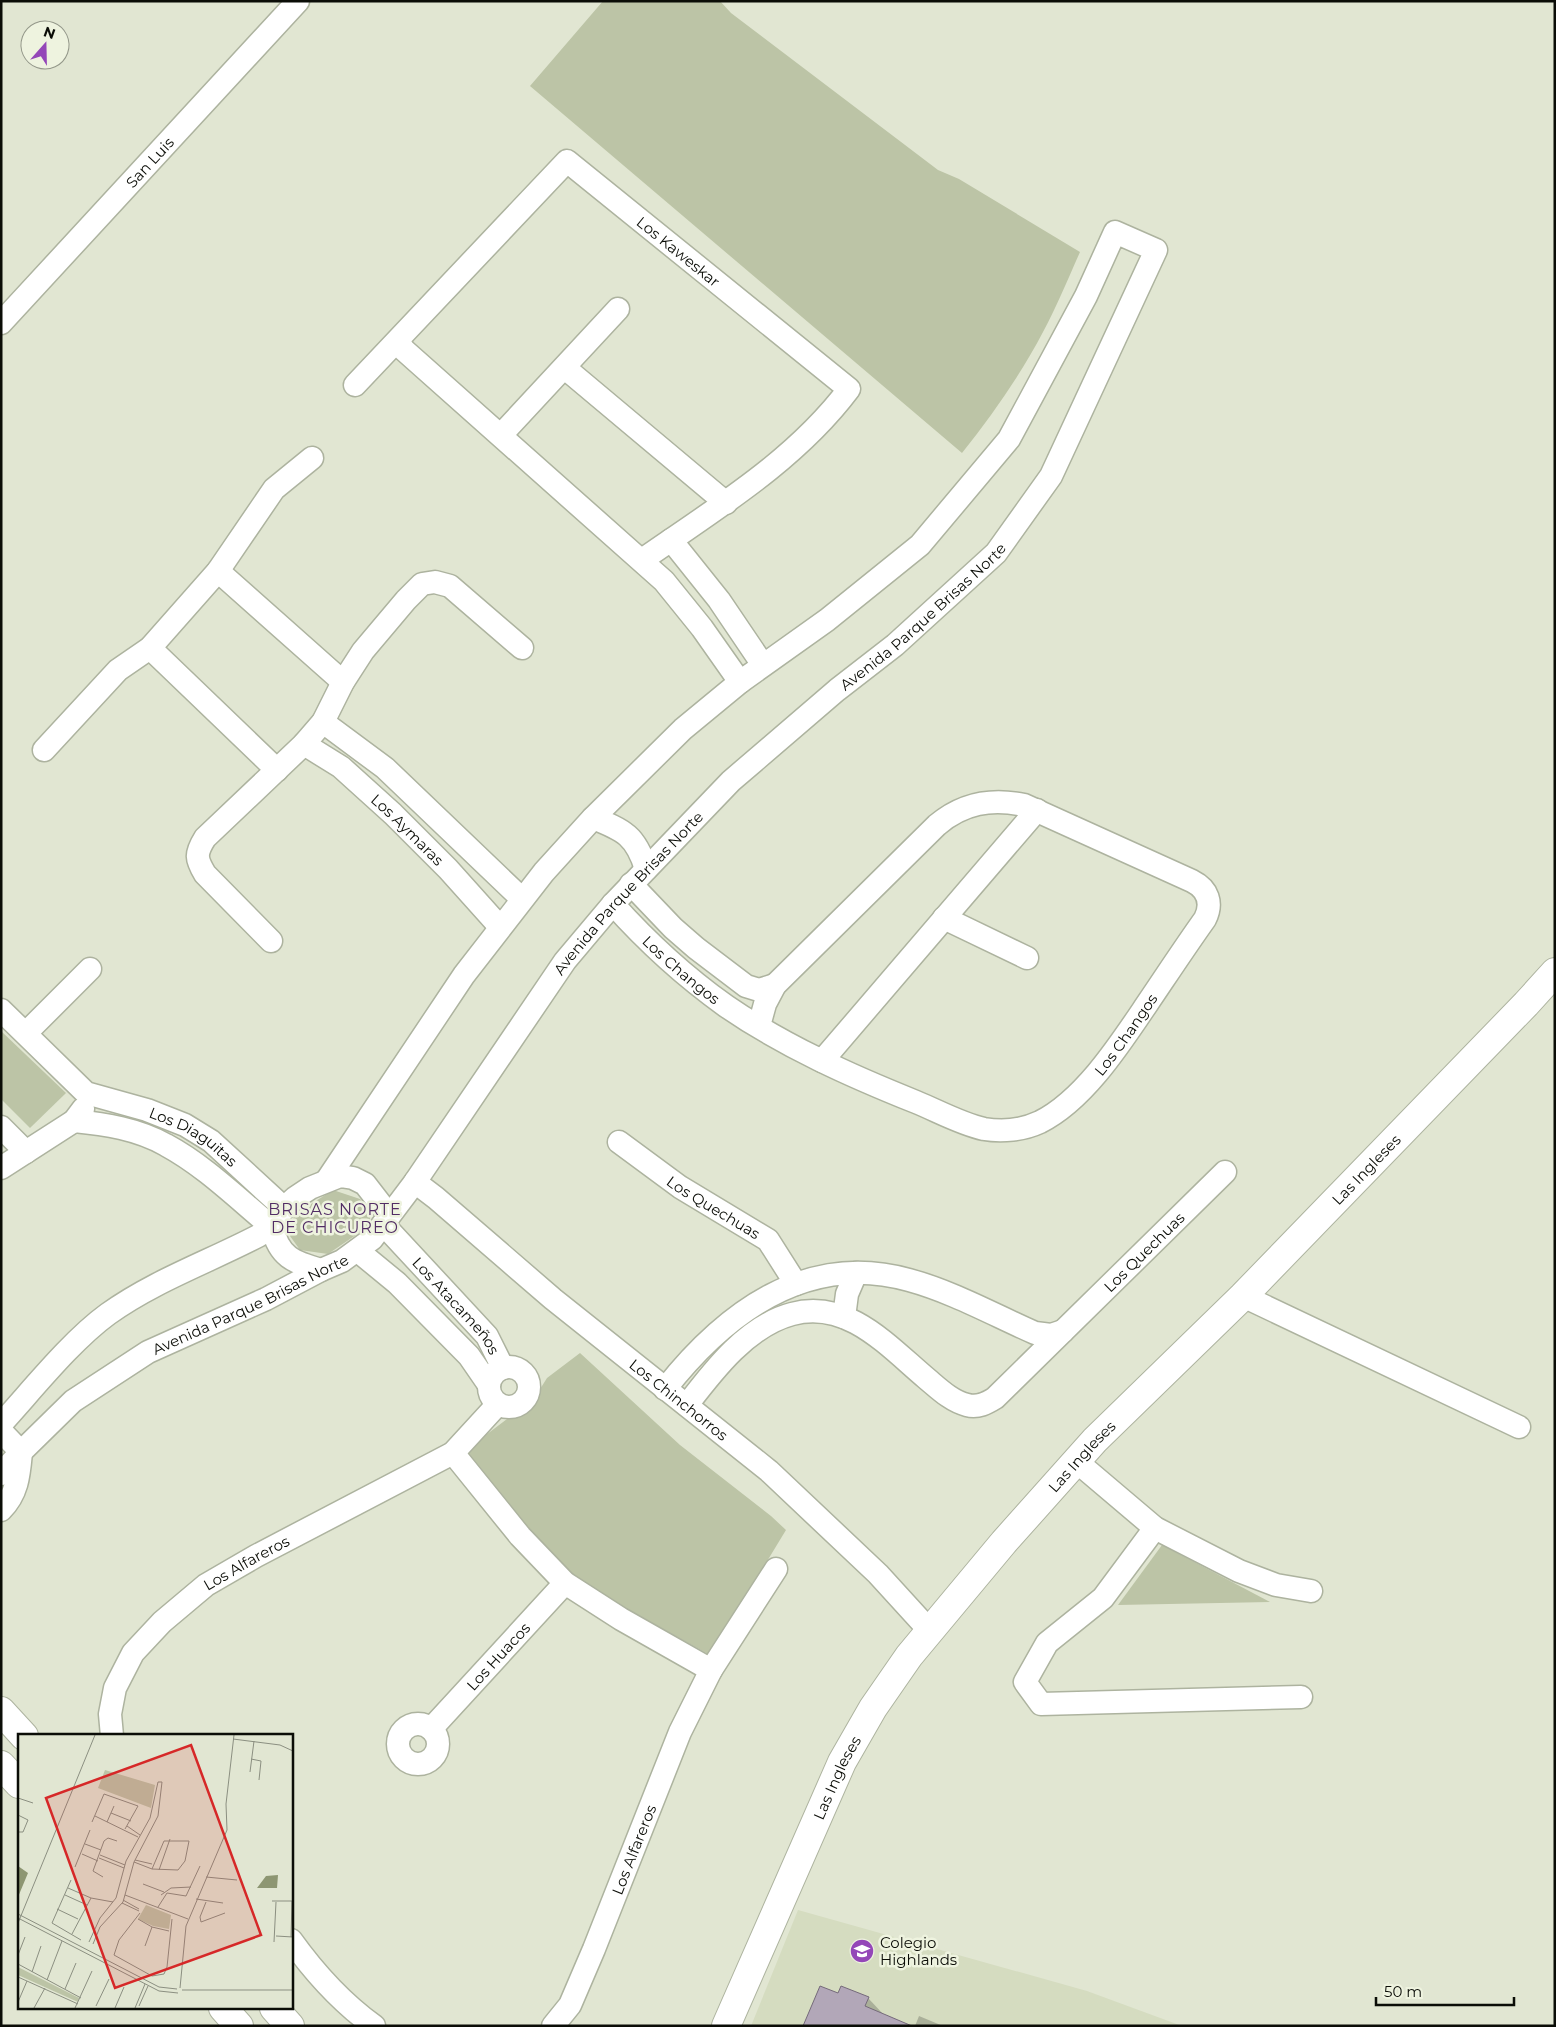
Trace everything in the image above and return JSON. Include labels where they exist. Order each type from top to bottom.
[{"type":"street","name":"San Luis","points":[[1,322],[298,1]]},
{"type":"street","name":"Los Kaweskar","points":[[356,386],[567,161],[849,389],[833,410],[772,467],[726,503],[642,560]]},
{"type":"street","name":"Avenida Parque Brisas Norte","points":[[1,1474],[73,1401],[148,1352],[266,1299],[342,1260],[372,1239],[415,1182],[565,961],[613,904],[730,781],[837,690],[895,645],[996,553],[1051,476],[1156,250],[1115,232],[1086,296],[1009,439],[920,545],[827,620],[763,665]]},
{"type":"street","points":[[501,435],[618,309]]},
{"type":"street","points":[[400,339],[400,344],[404,350],[664,581],[697,621],[740,682]]},
{"type":"street","points":[[565,368],[726,503]]},
{"type":"street","points":[[44,750],[118,670],[150,648],[218,571],[274,489],[312,458]]},
{"type":"street","points":[[326,1180],[464,975],[544,872],[593,818],[683,729],[763,665],[719,600],[671,540]]},
{"type":"street","points":[[218,571],[344,682]]},
{"type":"street","points":[[271,941],[205,874],[198,861],[198,849],[205,838],[304,744],[323,722],[344,682],[372,640],[406,600],[422,584],[436,582],[450,586],[522,648]]},
{"type":"street","points":[[150,648],[277,770]]},
{"type":"street","name":"Los Aymaras","points":[[323,722],[385,768],[522,899]]},
{"type":"street","name":"Los Aymaras","points":[[304,744],[341,767],[394,814],[448,869],[500,927]]},
{"type":"street","name":"Los Changos","points":[[613,904],[676,967],[727,1006],[759,1026],[822,1061],[874,1085],[970,1125],[1000,1131],[1015,1130],[1040,1121],[1068,1102],[1100,1069],[1122,1041],[1205,919],[1209,905],[1208,897],[1205,890],[1192,881],[1037,810],[1010,802],[989,802],[970,806],[947,817],[776,985],[765,1004],[759,1026]]},
{"type":"street","points":[[822,1061],[1037,810]]},
{"type":"street","points":[[593,818],[612,826],[634,841],[641,852],[639,876]]},
{"type":"street","name":"Los Changos","points":[[639,876],[673,928],[696,948],[746,986],[759,990],[776,985]]},
{"type":"street","points":[[944,918],[1028,958]]},
{"type":"street","points":[[26,1033],[90,969]]},
{"type":"street","name":"Las Ingleses","points":[[726,2026],[842,1762],[873,1708],[900,1669],[930,1631],[1076,1461],[1243,1296],[1555,972]]},
{"type":"street","name":"Los Diaguitas","points":[[1,1010],[86,1093],[147,1110],[185,1125],[211,1142],[284,1208]]},
{"type":"street","points":[[1,1168],[74,1120],[86,1107],[86,1093]]},
{"type":"street","name":"Los Diaguitas","points":[[74,1120],[99,1123],[137,1133],[165,1144],[197,1164],[272,1227]]},
{"type":"street","points":[[1,1126],[26,1152]]},
{"type":"street","name":"Los Quechuas","points":[[619,1142],[680,1187],[768,1240],[796,1284]]},
{"type":"street","name":"Los Quechuas","points":[[686,1405],[721,1362],[761,1329],[790,1314],[825,1311],[856,1322],[941,1390],[968,1405],[978,1406],[991,1401],[1225,1172]]},
{"type":"street","points":[[1,1424],[77,1342],[107,1314],[140,1293],[186,1269],[228,1251],[272,1227],[284,1208],[303,1193],[326,1180],[340,1176],[353,1178],[365,1184],[375,1195],[386,1220]]},
{"type":"street","name":"Los Chinchorros","points":[[415,1182],[553,1299],[765,1467],[878,1574],[930,1631]]},
{"type":"street","name":"Los Atacameños","points":[[386,1220],[487,1336],[497,1386]]},
{"type":"street","points":[[272,1227],[275,1240],[284,1254],[300,1264],[321,1270]]},
{"type":"street","name":"Los Atacameños","points":[[358,1250],[397,1283],[497,1386]]},
{"type":"street","points":[[844,1317],[847,1294],[856,1273]]},
{"type":"street","points":[[665,1389],[698,1351],[736,1316],[751,1306],[796,1284],[830,1276],[875,1273],[917,1282],[1044,1335],[1063,1331]]},
{"type":"street","points":[[1243,1296],[1519,1427]]},
{"type":"street","points":[[1019,1326],[1028,1333],[1031,1342],[1031,1353],[1026,1366]]},
{"type":"street","name":"Los Alfareros","points":[[112,1734],[110,1714],[115,1688],[133,1653],[162,1622],[206,1585],[256,1556],[453,1453],[497,1386]]},
{"type":"street","points":[[1,1431],[21,1452],[19,1480],[12,1495],[1,1510]]},
{"type":"street","points":[[453,1453],[520,1536],[564,1583],[711,1670]]},
{"type":"street","points":[[1076,1461],[1155,1528],[1239,1571],[1276,1585],[1311,1591]]},
{"type":"street","points":[[1155,1528],[1103,1598],[1047,1643],[1025,1682],[1041,1704],[1301,1697]]},
{"type":"street","name":"Los Alfareros","points":[[553,2026],[574,1997],[680,1732],[711,1670],[776,1569]]},
{"type":"street","name":"Los Huacos","points":[[431,1729],[564,1583]]},
{"type":"street","points":[[1,1711],[22,1734]]},
{"type":"street","points":[[292,1941],[335,1991],[358,2014],[374,2026]]},
{"type":"street","points":[[225,2010],[239,2026]]},
{"type":"street","points":[[276,2010],[290,2026]]},
{"type":"shaded area","points":[[603,1],[720,1],[731,13],[938,170],[959,179],[1080,252],[1053,312],[1025,364],[995,410],[962,453],[530,86]]},
{"type":"shaded area","points":[[1,1031],[66,1093],[30,1128],[1,1099]]},
{"type":"shaded area","points":[[333,1190],[360,1199],[371,1211],[369,1226],[328,1254],[300,1250],[290,1236],[294,1215]]},
{"type":"shaded area","points":[[580,1353],[680,1445],[771,1516],[786,1530],[710,1655],[607,1598],[568,1574],[462,1453],[519,1410],[537,1394],[547,1378]]},
{"type":"shaded area","points":[[1162,1545],[1270,1602],[1118,1605]]},
{"type":"shaded area","name":"Colegio Highlands","points":[[798,1910],[1087,1991],[1182,2026],[751,2026]]},
{"type":"building","points":[[820,1986],[838,1993],[841,1986],[869,1997],[865,2006],[912,2026],[803,2026]]},
{"type":"place","name":"Colegio Highlands","points":[[862,1951]]},
{"type":"district","name":"BRISAS NORTE DE CHICUREO","points":[[335,1218]]}]
